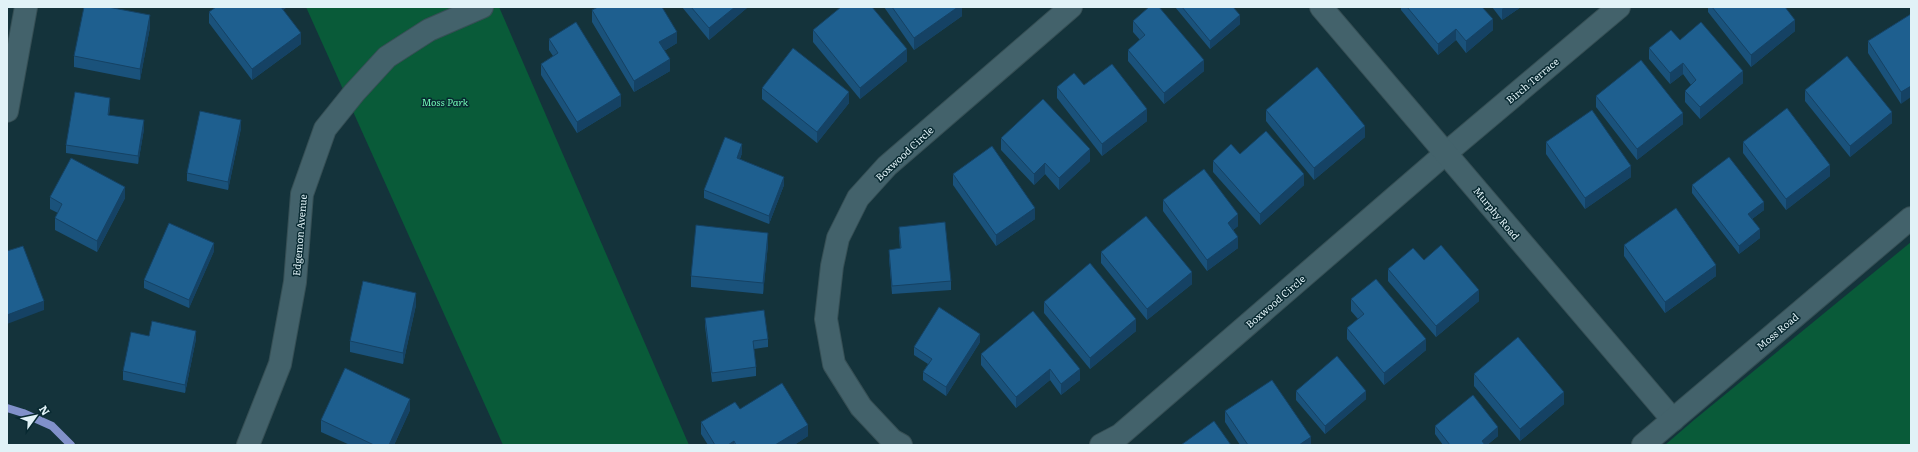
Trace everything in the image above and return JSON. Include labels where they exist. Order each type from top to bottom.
[{"type":"street","points":[[7,111],[26,7]]},
{"type":"street","name":"Edgemon Avenue","points":[[248,445],[280,364],[295,282],[302,194],[325,129],[354,93],[387,57],[429,30],[482,7]]},
{"type":"street","name":"Boxwood Circle","points":[[901,445],[892,440],[861,407],[834,364],[826,319],[832,266],[838,238],[858,198],[887,166],[1071,7]]},
{"type":"street","name":"Murphy Road","points":[[1321,7],[1673,420]]},
{"type":"street","name":"Birch Terrace","points":[[1446,153],[1618,7]]},
{"type":"street","name":"Boxwood Circle","points":[[1101,445],[1120,435],[1446,153]]},
{"type":"street","name":"Moss Road","points":[[1643,445],[1911,218]]},
{"type":"green space","name":"Moss Park","points":[[306,7],[499,7],[689,445],[503,445]]},
{"type":"green space","points":[[1911,242],[1911,445],[1665,445],[1694,420]]},
{"type":"building","points":[[84,7],[108,7],[150,15],[140,69],[74,56]]},
{"type":"building","points":[[216,7],[281,7],[301,33],[252,69],[209,12]]},
{"type":"building","points":[[598,7],[662,7],[677,32],[659,42],[670,59],[634,81],[592,10]]},
{"type":"building","points":[[691,7],[735,7],[709,28]]},
{"type":"building","points":[[841,7],[872,7],[907,49],[860,88],[813,30]]},
{"type":"building","points":[[892,7],[958,7],[914,38]]},
{"type":"building","points":[[1149,7],[1159,7],[1204,60],[1164,93],[1128,50],[1145,35],[1133,21]]},
{"type":"building","points":[[1182,7],[1233,7],[1240,15],[1210,41]]},
{"type":"building","points":[[1407,7],[1482,7],[1493,19],[1466,41],[1456,29],[1438,44]]},
{"type":"building","points":[[1712,7],[1785,7],[1795,20],[1751,55]]},
{"type":"building","points":[[1911,14],[1911,86],[1901,92],[1868,41]]},
{"type":"building","points":[[576,22],[621,95],[577,122],[541,64],[558,53],[549,39]]},
{"type":"building","points":[[1701,22],[1743,71],[1700,107],[1685,91],[1696,80],[1683,63],[1670,73],[1649,48],[1671,30],[1680,40]]},
{"type":"building","points":[[793,48],[849,92],[817,132],[762,88]]},
{"type":"building","points":[[1847,56],[1892,112],[1850,146],[1805,90]]},
{"type":"building","points":[[1641,60],[1683,113],[1637,149],[1596,96]]},
{"type":"building","points":[[1112,64],[1147,109],[1102,144],[1057,87],[1074,73],[1084,85]]},
{"type":"building","points":[[1317,67],[1365,126],[1314,168],[1266,110]]},
{"type":"building","points":[[75,92],[110,98],[108,115],[144,120],[138,156],[66,145]]},
{"type":"building","points":[[1043,99],[1090,149],[1059,178],[1045,163],[1034,174],[1001,138]]},
{"type":"building","points":[[1787,108],[1830,165],[1786,199],[1743,142]]},
{"type":"building","points":[[1592,110],[1631,166],[1585,198],[1546,142]]},
{"type":"building","points":[[200,111],[241,120],[228,182],[187,173]]},
{"type":"building","points":[[1266,131],[1304,174],[1260,214],[1213,161],[1231,144],[1240,154]]},
{"type":"building","points":[[725,137],[742,144],[737,158],[784,177],[769,216],[704,190]]},
{"type":"building","points":[[992,146],[1035,208],[996,235],[953,174]]},
{"type":"building","points":[[1729,157],[1764,202],[1748,214],[1760,229],[1739,246],[1692,185]]},
{"type":"building","points":[[71,158],[125,187],[97,241],[55,218],[62,204],[50,197]]},
{"type":"building","points":[[1204,169],[1238,214],[1228,223],[1238,237],[1207,260],[1163,200]]},
{"type":"building","points":[[1676,208],[1716,265],[1665,302],[1624,245]]},
{"type":"building","points":[[1146,216],[1192,272],[1147,309],[1101,252]]},
{"type":"building","points":[[945,222],[951,281],[892,286],[889,250],[901,248],[899,227]]},
{"type":"building","points":[[169,223],[214,243],[189,300],[144,280]]},
{"type":"building","points":[[696,225],[768,233],[763,283],[691,276]]},
{"type":"building","points":[[1441,245],[1479,290],[1436,326],[1388,269],[1413,248],[1424,260]]},
{"type":"building","points":[[23,246],[44,301],[7,315],[7,251]]},
{"type":"building","points":[[1090,263],[1136,319],[1090,358],[1044,302]]},
{"type":"building","points":[[1376,279],[1426,339],[1384,373],[1347,328],[1364,314],[1351,299]]},
{"type":"building","points":[[363,281],[416,293],[403,353],[350,341]]},
{"type":"building","points":[[939,307],[980,334],[946,387],[923,372],[932,359],[914,347]]},
{"type":"building","points":[[764,310],[768,339],[753,341],[756,367],[712,373],[705,318]]},
{"type":"building","points":[[1033,311],[1080,369],[1061,384],[1050,369],[1016,397],[981,354]]},
{"type":"building","points":[[152,321],[196,331],[185,385],[123,371],[131,332],[149,336]]},
{"type":"building","points":[[1518,337],[1564,392],[1520,429],[1474,374]]},
{"type":"building","points":[[1337,356],[1366,391],[1325,426],[1296,391]]},
{"type":"building","points":[[345,368],[410,399],[389,445],[374,445],[321,420]]},
{"type":"building","points":[[1272,380],[1311,437],[1299,445],[1248,445],[1225,411]]},
{"type":"building","points":[[782,383],[808,425],[775,445],[736,445],[734,441],[728,445],[715,445],[701,422],[735,402],[740,409]]},
{"type":"building","points":[[1473,395],[1498,427],[1482,441],[1485,445],[1450,445],[1435,426]]},
{"type":"building","points":[[1214,421],[1231,445],[1181,445]]},
{"type":"waterway","points":[[7,408],[23,413],[52,426],[71,445]]}]
